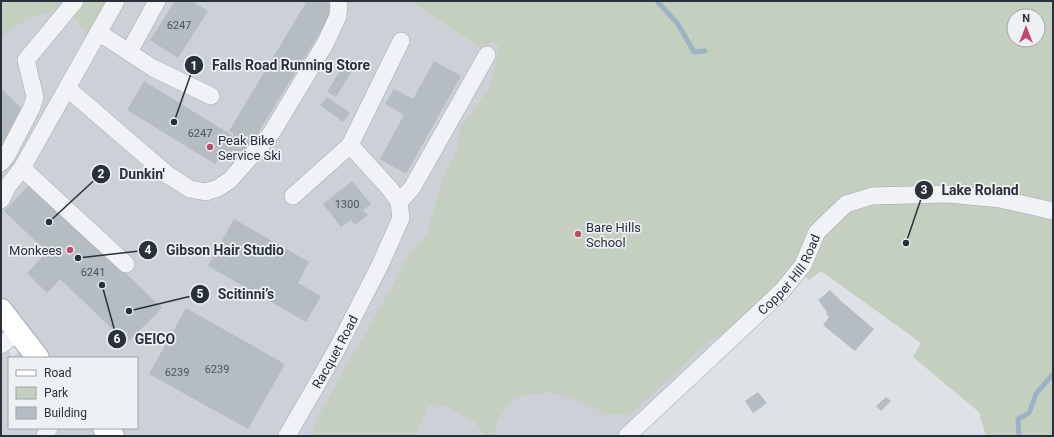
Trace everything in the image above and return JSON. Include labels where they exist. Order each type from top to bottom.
[{"type":"main road","points":[[1,310],[9,339],[36,357]]},
{"type":"main road","points":[[105,429],[113,436]]},
{"type":"street","points":[[1,163],[7,155],[32,107],[35,97],[26,60],[75,1]]},
{"type":"street","points":[[1,200],[8,186],[22,168],[116,1]]},
{"type":"street","points":[[129,52],[157,1]]},
{"type":"street","points":[[67,88],[168,174],[190,189],[206,192],[230,180],[272,132],[325,44],[338,16],[338,1]]},
{"type":"street","points":[[98,32],[153,68],[211,96]]},
{"type":"street","points":[[293,196],[350,146],[401,41]]},
{"type":"street","points":[[350,146],[390,189],[399,202],[412,188],[487,55]]},
{"type":"street","points":[[22,168],[126,264]]},
{"type":"street","name":"Copper Hill Road","points":[[627,436],[782,292],[803,265],[817,232],[846,204],[872,196],[948,194],[1000,199],[1053,211]]},
{"type":"street","name":"Racquet Road","points":[[287,436],[323,375],[380,265],[401,218],[399,202]]},
{"type":"shaded area","points":[[36,1],[410,1],[485,51],[492,41],[802,275],[634,436],[1,436],[1,335],[12,357],[8,357],[8,429],[138,429],[138,357],[13,357],[25,345],[1,310],[1,25]]},
{"type":"green space","points":[[1,1],[110,1],[90,35],[81,28],[73,14],[57,12],[42,14],[27,20],[13,28],[1,38]]},
{"type":"green space","points":[[410,1],[1053,1],[1053,436],[986,436],[980,413],[913,357],[921,343],[821,271],[809,280],[789,265],[763,302],[720,336],[709,340],[679,370],[628,416],[606,413],[576,400],[549,392],[514,397],[497,421],[494,436],[485,436],[476,423],[447,407],[434,404],[428,407],[415,436],[310,436],[321,411],[394,283],[405,259],[427,235],[441,183],[457,149],[461,124],[478,105],[491,84],[499,47],[492,41],[485,51]]},
{"type":"building","points":[[175,1],[192,1],[208,11],[178,58],[150,40]]},
{"type":"building","points":[[307,1],[327,1],[336,7],[240,162],[223,152],[215,164],[127,110],[144,81],[233,136],[234,134],[229,131]]},
{"type":"building","points":[[434,61],[461,76],[406,174],[380,159],[404,115],[385,104],[394,89],[413,99]]},
{"type":"building","points":[[344,64],[353,69],[336,97],[327,92]]},
{"type":"building","points":[[1,88],[25,112],[1,153]]},
{"type":"building","points":[[327,97],[350,113],[343,122],[320,105]]},
{"type":"building","points":[[352,181],[371,204],[363,210],[368,215],[355,225],[351,220],[341,227],[323,204]]},
{"type":"building","points":[[31,183],[162,308],[127,343],[60,279],[47,293],[27,273],[47,252],[4,211]]},
{"type":"building","points":[[234,219],[309,262],[298,283],[321,296],[306,322],[208,266]]},
{"type":"building","points":[[830,290],[874,329],[855,351],[823,325],[829,317],[818,300]]},
{"type":"building","points":[[186,308],[285,364],[248,429],[149,374]]},
{"type":"building","points":[[758,392],[767,403],[753,413],[745,401]]},
{"type":"building","points":[[886,397],[891,401],[881,411],[876,406]]},
{"type":"waterway","points":[[657,1],[678,24],[694,52],[705,51]]},
{"type":"waterway","points":[[1019,436],[1018,419],[1029,413],[1036,394],[1053,374]]},
{"type":"place","name":"Falls Road Running Store","points":[[174,122]]},
{"type":"place","name":"Peak Bike Service Ski","points":[[210,147]]},
{"type":"place","name":"Dunkin'","points":[[49,222]]},
{"type":"place","name":"Bare Hills School","points":[[578,234]]},
{"type":"place","name":"Lake Roland","points":[[906,243]]},
{"type":"place","name":"Monkees","points":[[70,250]]},
{"type":"place","name":"Gibson Hair Studio","points":[[78,258]]},
{"type":"place","name":"GEICO","points":[[102,285]]},
{"type":"place","name":"Scitinni’s","points":[[129,311]]}]
